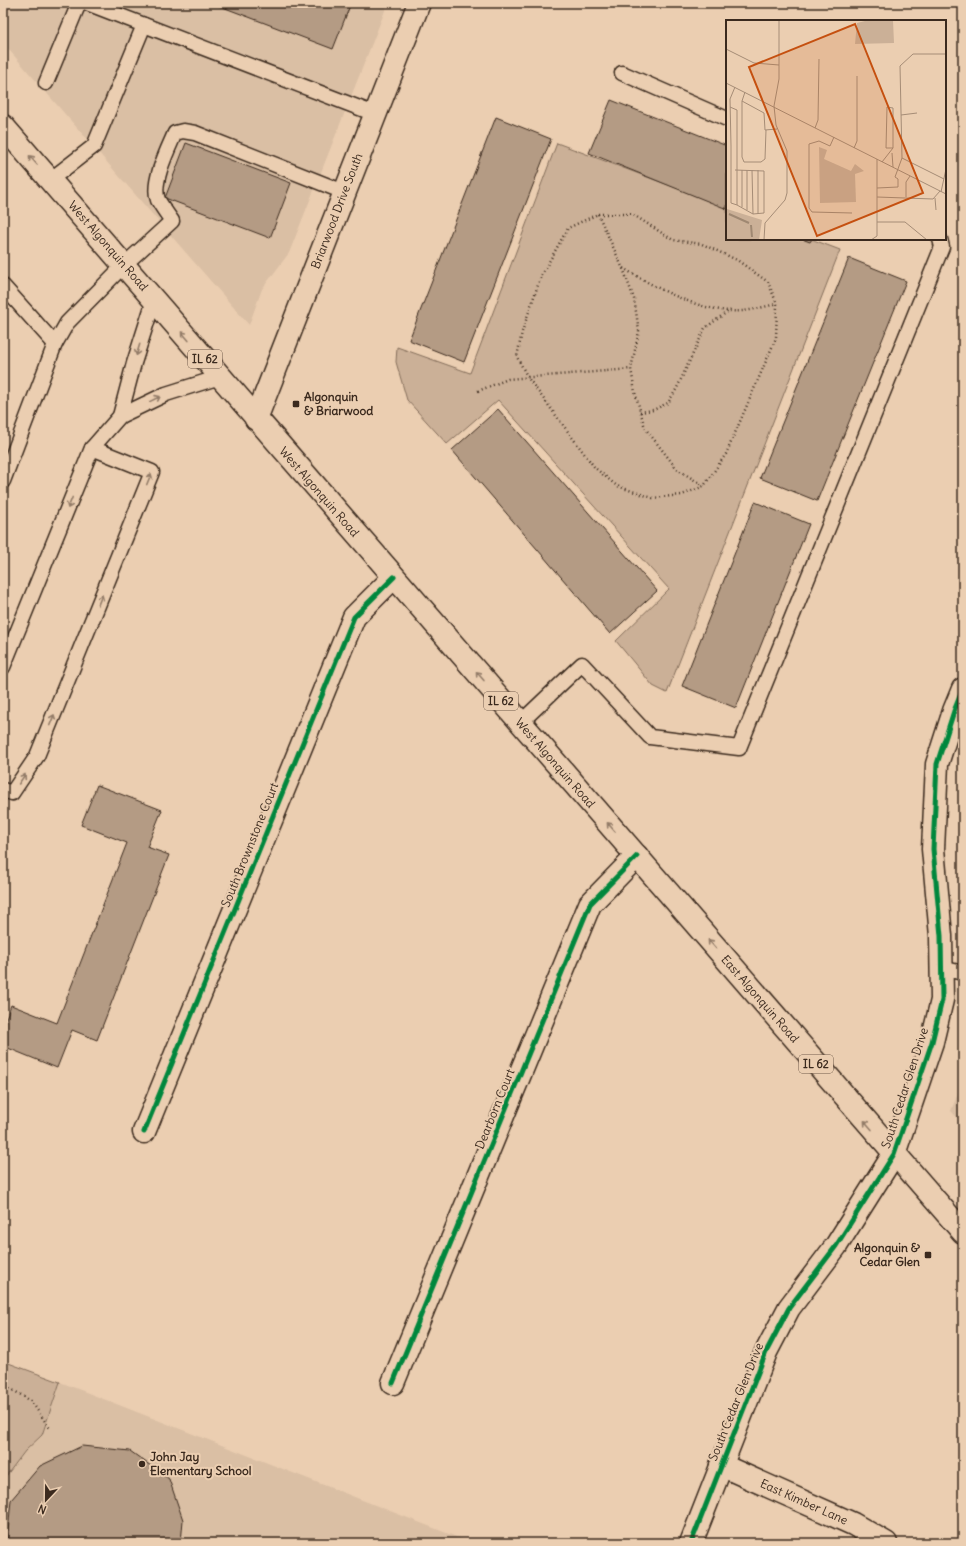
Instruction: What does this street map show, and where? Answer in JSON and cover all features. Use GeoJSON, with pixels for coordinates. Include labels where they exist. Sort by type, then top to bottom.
{"type":"FeatureCollection","features":[{"type":"Feature","properties":{"kind":"street","name":"Briarwood Drive South"},"geometry":{"type":"LineString","coordinates":[[256,418],[419,3]]}},
{"type":"Feature","properties":{"kind":"street","name":"West Algonquin Road"},"geometry":{"type":"LineString","coordinates":[[3,126],[637,856]]}},
{"type":"Feature","properties":{"kind":"street","name":"South Brownstone Court"},"geometry":{"type":"LineString","coordinates":[[144,1132],[354,617],[394,577]]}},
{"type":"Feature","properties":{"kind":"street","name":"South Cedar Glen Drive"},"geometry":{"type":"LineString","coordinates":[[691,1543],[766,1352],[789,1308],[836,1246],[894,1154],[932,1042],[942,1000],[941,936],[933,849],[937,764],[954,711],[963,689]]}},
{"type":"Feature","properties":{"kind":"street","name":"East Algonquin Road"},"geometry":{"type":"LineString","coordinates":[[637,856],[963,1232]]}},
{"type":"Feature","properties":{"kind":"street","name":"Dearborn Court"},"geometry":{"type":"LineString","coordinates":[[393,1383],[590,904],[637,856]]}},
{"type":"Feature","properties":{"kind":"street","name":"East Kimber Lane"},"geometry":{"type":"LineString","coordinates":[[721,1464],[853,1524],[886,1543]]}},
{"type":"Feature","properties":{"kind":"lane"},"geometry":{"type":"LineString","coordinates":[[46,83],[79,3]]}},
{"type":"Feature","properties":{"kind":"lane"},"geometry":{"type":"LineString","coordinates":[[87,3],[375,114]]}},
{"type":"Feature","properties":{"kind":"lane"},"geometry":{"type":"LineString","coordinates":[[50,180],[94,146],[144,25]]}},
{"type":"Feature","properties":{"kind":"lane"},"geometry":{"type":"LineString","coordinates":[[622,73],[726,119]]}},
{"type":"Feature","properties":{"kind":"lane"},"geometry":{"type":"LineString","coordinates":[[3,481],[55,344],[67,323],[124,264],[172,221],[158,200],[156,190],[158,178],[176,132],[183,131],[194,133],[344,192]]}},
{"type":"Feature","properties":{"kind":"lane"},"geometry":{"type":"LineString","coordinates":[[520,723],[582,664],[650,737],[739,748],[942,247],[940,240]]}},
{"type":"Feature","properties":{"kind":"lane"},"geometry":{"type":"LineString","coordinates":[[3,286],[55,344]]}},
{"type":"Feature","properties":{"kind":"lane"},"geometry":{"type":"LineString","coordinates":[[120,416],[134,363],[154,300]]}},
{"type":"Feature","properties":{"kind":"lane"},"geometry":{"type":"LineString","coordinates":[[3,667],[92,448],[120,416],[166,394],[220,377]]}},
{"type":"Feature","properties":{"kind":"lane"},"geometry":{"type":"LineString","coordinates":[[3,790],[12,793],[37,756],[152,472],[92,448]]}},
{"type":"Feature","properties":{"kind":"lane"},"geometry":{"type":"LineString","coordinates":[[942,968],[963,973]]}},
{"type":"Feature","properties":{"kind":"path"},"geometry":{"type":"LineString","coordinates":[[598,214],[623,268],[634,298],[639,331],[632,369],[640,412],[645,428],[677,469],[704,486]]}},
{"type":"Feature","properties":{"kind":"path"},"geometry":{"type":"LineString","coordinates":[[598,214],[632,214],[673,240],[702,244],[737,260],[768,282],[777,304],[776,338],[726,454],[704,486],[682,495],[653,498],[617,486],[595,468],[528,378],[517,356],[522,332],[541,276],[568,228],[598,214]]}},
{"type":"Feature","properties":{"kind":"path"},"geometry":{"type":"LineString","coordinates":[[623,268],[652,286],[680,298],[713,309],[743,311],[777,304]]}},
{"type":"Feature","properties":{"kind":"path"},"geometry":{"type":"LineString","coordinates":[[640,412],[653,410],[668,403],[677,388],[705,328],[730,310]]}},
{"type":"Feature","properties":{"kind":"path"},"geometry":{"type":"LineString","coordinates":[[478,391],[508,379],[632,369]]}},
{"type":"Feature","properties":{"kind":"path"},"geometry":{"type":"LineString","coordinates":[[3,1384],[30,1401],[50,1430]]}},
{"type":"Feature","properties":{"kind":"shaded area"},"geometry":{"type":"Polygon","coordinates":[[[3,3],[388,3],[289,253],[262,289],[249,325],[3,43],[3,3]]]}},
{"type":"Feature","properties":{"kind":"shaded area"},"geometry":{"type":"Polygon","coordinates":[[[557,143],[726,207],[726,240],[814,240],[840,250],[667,693],[653,686],[616,641],[669,589],[498,400],[447,444],[407,400],[396,362],[397,347],[470,373],[557,143]]]}},
{"type":"Feature","properties":{"kind":"shaded area"},"geometry":{"type":"Polygon","coordinates":[[[963,1081],[963,1124],[951,1111],[963,1081]]]}},
{"type":"Feature","properties":{"kind":"shaded area"},"geometry":{"type":"Polygon","coordinates":[[[3,1361],[60,1382],[42,1435],[25,1451],[3,1480],[3,1361]]]}},
{"type":"Feature","properties":{"kind":"shaded area","name":"John Jay Elementary School"},"geometry":{"type":"Polygon","coordinates":[[[60,1382],[472,1543],[3,1543],[3,1480],[25,1451],[42,1435],[60,1382]]]}},
{"type":"Feature","properties":{"kind":"building"},"geometry":{"type":"Polygon","coordinates":[[[212,3],[351,3],[333,49],[212,3]]]}},
{"type":"Feature","properties":{"kind":"building"},"geometry":{"type":"Polygon","coordinates":[[[611,100],[726,146],[726,209],[589,153],[611,100]]]}},
{"type":"Feature","properties":{"kind":"building"},"geometry":{"type":"Polygon","coordinates":[[[496,117],[551,139],[464,362],[409,340],[496,117]]]}},
{"type":"Feature","properties":{"kind":"building"},"geometry":{"type":"Polygon","coordinates":[[[186,143],[291,183],[270,238],[165,198],[186,143]]]}},
{"type":"Feature","properties":{"kind":"building"},"geometry":{"type":"Polygon","coordinates":[[[849,258],[906,281],[817,501],[760,478],[849,258]]]}},
{"type":"Feature","properties":{"kind":"building"},"geometry":{"type":"Polygon","coordinates":[[[498,409],[657,591],[610,634],[452,450],[498,409]]]}},
{"type":"Feature","properties":{"kind":"building"},"geometry":{"type":"Polygon","coordinates":[[[755,502],[809,524],[736,708],[682,686],[755,502]]]}},
{"type":"Feature","properties":{"kind":"building"},"geometry":{"type":"Polygon","coordinates":[[[97,785],[162,810],[147,847],[169,855],[97,1040],[72,1030],[57,1068],[3,1046],[3,1026],[11,1005],[57,1023],[127,843],[81,825],[97,785]]]}},
{"type":"Feature","properties":{"kind":"building"},"geometry":{"type":"Polygon","coordinates":[[[82,1446],[130,1451],[169,1479],[183,1520],[181,1543],[7,1543],[11,1500],[40,1466],[82,1446]]]}},
{"type":"Feature","properties":{"kind":"cycle path"},"geometry":{"type":"LineString","coordinates":[[144,1132],[354,617],[394,577]]}},
{"type":"Feature","properties":{"kind":"cycle path"},"geometry":{"type":"LineString","coordinates":[[691,1543],[766,1352],[789,1308],[836,1246],[894,1154],[932,1042],[942,1000],[941,936],[933,849],[937,764],[954,711],[963,689]]}},
{"type":"Feature","properties":{"kind":"cycle path"},"geometry":{"type":"LineString","coordinates":[[393,1383],[590,904],[637,856]]}},
{"type":"Feature","properties":{"kind":"place","name":"Algonquin & Briarwood"},"geometry":{"type":"Point","coordinates":[296,404]}},
{"type":"Feature","properties":{"kind":"place","name":"Algonquin & Cedar Glen"},"geometry":{"type":"Point","coordinates":[928,1255]}},
{"type":"Feature","properties":{"kind":"place","name":"John Jay Elementary School"},"geometry":{"type":"Point","coordinates":[142,1464]}}]}
